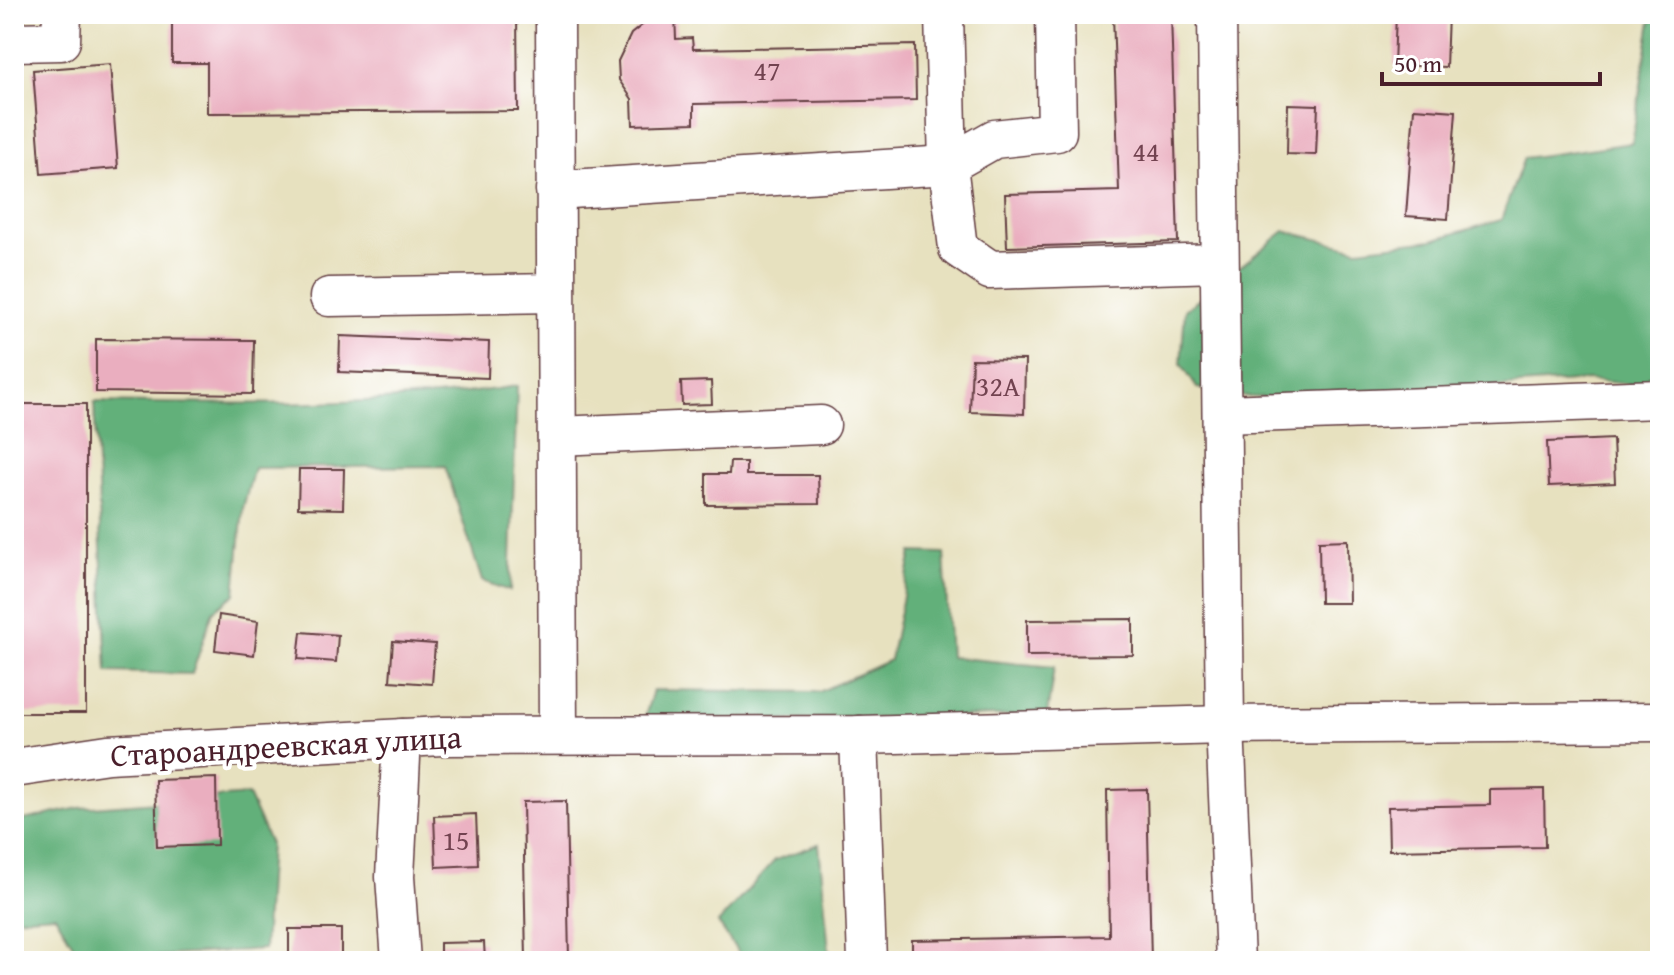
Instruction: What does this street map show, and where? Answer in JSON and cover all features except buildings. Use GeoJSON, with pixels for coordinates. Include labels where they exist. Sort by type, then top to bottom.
{"type":"FeatureCollection","features":[{"type":"Feature","properties":{"kind":"street"},"geometry":{"type":"LineString","coordinates":[[14,42],[61,41],[62,14]]}},
{"type":"Feature","properties":{"kind":"street"},"geometry":{"type":"LineString","coordinates":[[555,14],[558,735]]}},
{"type":"Feature","properties":{"kind":"street"},"geometry":{"type":"LineString","coordinates":[[944,14],[948,165],[958,248],[990,270],[1218,263]]}},
{"type":"Feature","properties":{"kind":"street"},"geometry":{"type":"LineString","coordinates":[[555,190],[948,165],[994,139],[1057,132],[1055,14]]}},
{"type":"Feature","properties":{"kind":"street"},"geometry":{"type":"LineString","coordinates":[[1217,14],[1225,725],[1235,961]]}},
{"type":"Feature","properties":{"kind":"street"},"geometry":{"type":"LineString","coordinates":[[329,297],[555,293]]}},
{"type":"Feature","properties":{"kind":"street"},"geometry":{"type":"LineString","coordinates":[[1223,414],[1660,399]]}},
{"type":"Feature","properties":{"kind":"street"},"geometry":{"type":"LineString","coordinates":[[557,436],[821,425]]}},
{"type":"Feature","properties":{"kind":"street","name":"Староандреевская улица"},"geometry":{"type":"LineString","coordinates":[[14,768],[108,754],[402,738],[859,735],[1225,725],[1660,722]]}},
{"type":"Feature","properties":{"kind":"street"},"geometry":{"type":"LineString","coordinates":[[859,735],[867,961]]}},
{"type":"Feature","properties":{"kind":"street"},"geometry":{"type":"LineString","coordinates":[[401,961],[395,877],[402,738]]}},
{"type":"Feature","properties":{"kind":"green space"},"geometry":{"type":"Polygon","coordinates":[[[1652,14],[1660,14],[1660,387],[1588,380],[1326,399],[1251,397],[1197,388],[1181,364],[1185,310],[1285,231],[1358,249],[1432,240],[1501,220],[1524,158],[1632,143],[1652,14]]]}},
{"type":"Feature","properties":{"kind":"green space"},"geometry":{"type":"Polygon","coordinates":[[[517,386],[510,591],[482,581],[445,466],[254,468],[243,508],[235,594],[213,611],[192,674],[107,672],[94,402],[253,404],[359,401],[517,386]]]}},
{"type":"Feature","properties":{"kind":"green space"},"geometry":{"type":"Polygon","coordinates":[[[912,552],[944,553],[950,657],[1054,667],[1047,715],[643,723],[653,690],[819,692],[890,660],[912,552]]]}},
{"type":"Feature","properties":{"kind":"green space"},"geometry":{"type":"Polygon","coordinates":[[[248,795],[270,844],[264,949],[83,961],[55,915],[14,918],[14,822],[79,808],[248,795]]]}},
{"type":"Feature","properties":{"kind":"green space"},"geometry":{"type":"Polygon","coordinates":[[[819,844],[830,961],[744,961],[718,923],[775,860],[819,844]]]}}]}
